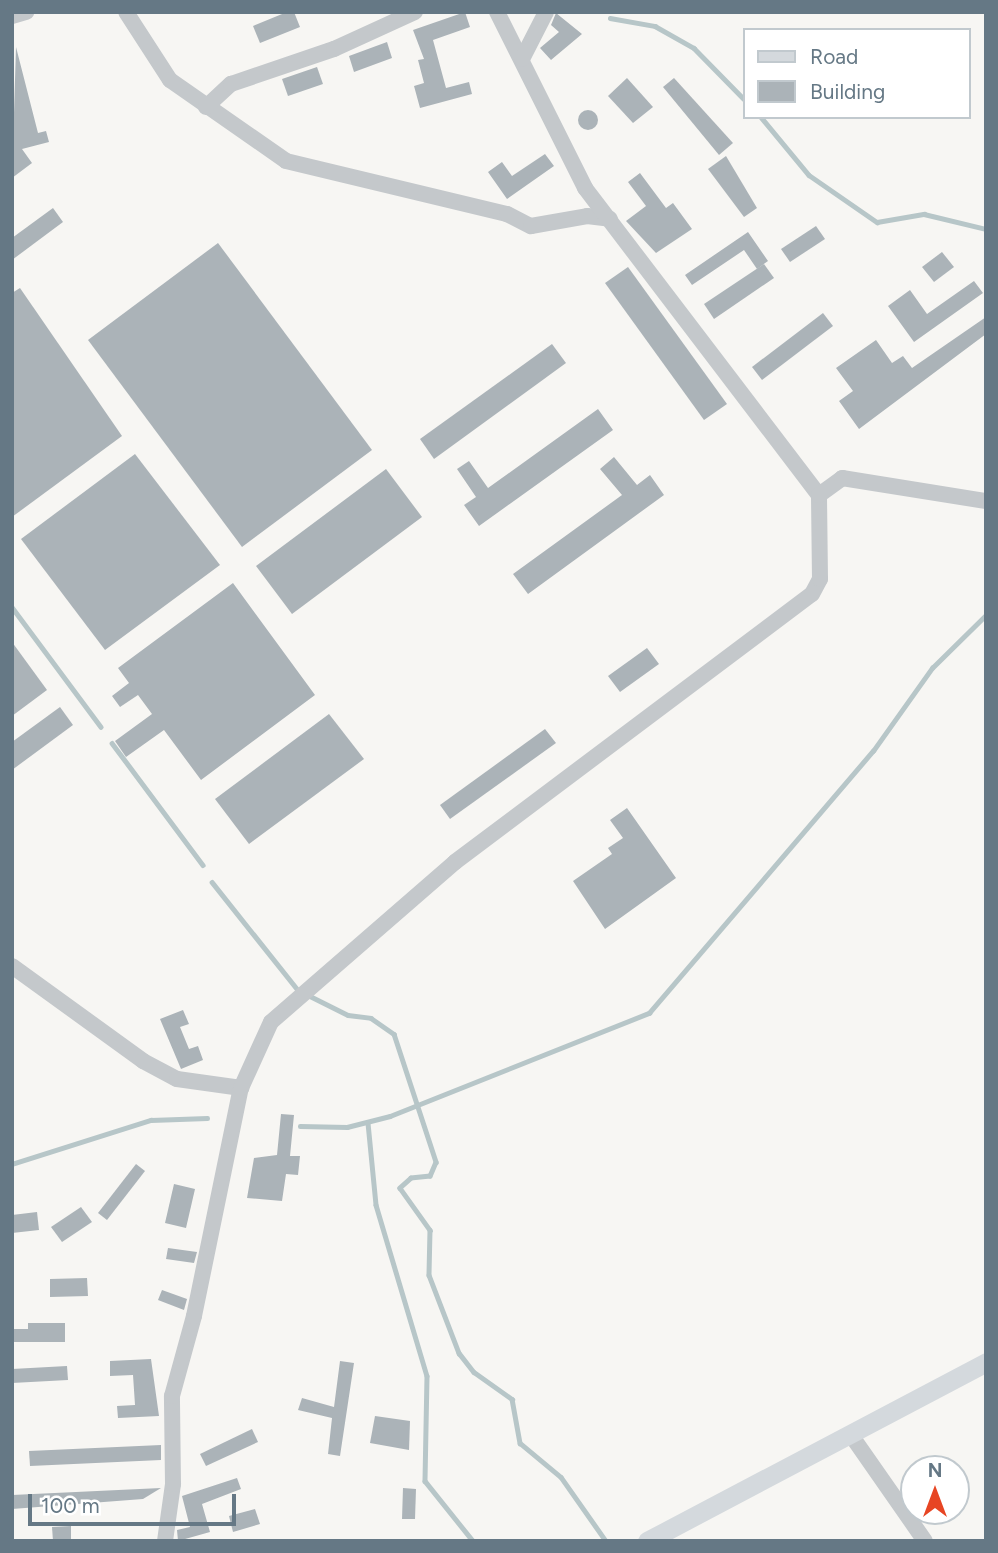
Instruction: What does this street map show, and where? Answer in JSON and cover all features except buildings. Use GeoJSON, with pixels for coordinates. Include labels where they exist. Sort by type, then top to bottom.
{"type":"FeatureCollection","features":[{"type":"Feature","properties":{"kind":"main road"},"geometry":{"type":"LineString","coordinates":[[648,1541],[986,1362]]}},
{"type":"Feature","properties":{"kind":"street"},"geometry":{"type":"LineString","coordinates":[[12,16],[26,12]]}},
{"type":"Feature","properties":{"kind":"street"},"geometry":{"type":"LineString","coordinates":[[126,12],[170,80],[286,161],[507,214],[531,226],[587,216],[610,219]]}},
{"type":"Feature","properties":{"kind":"street"},"geometry":{"type":"LineString","coordinates":[[206,107],[232,84],[334,49],[415,12]]}},
{"type":"Feature","properties":{"kind":"street"},"geometry":{"type":"LineString","coordinates":[[164,1541],[173,1484],[172,1396],[194,1316],[241,1088],[271,1022],[378,925],[812,593],[820,579],[819,495],[585,188],[497,12]]}},
{"type":"Feature","properties":{"kind":"street"},"geometry":{"type":"LineString","coordinates":[[522,59],[546,12]]}},
{"type":"Feature","properties":{"kind":"street"},"geometry":{"type":"LineString","coordinates":[[819,495],[842,478],[986,502]]}},
{"type":"Feature","properties":{"kind":"street"},"geometry":{"type":"LineString","coordinates":[[12,966],[143,1061],[177,1079],[241,1088]]}},
{"type":"Feature","properties":{"kind":"street"},"geometry":{"type":"LineString","coordinates":[[850,1435],[925,1541]]}},
{"type":"Feature","properties":{"kind":"waterway"},"geometry":{"type":"LineString","coordinates":[[610,18],[655,26],[694,48],[743,98]]}},
{"type":"Feature","properties":{"kind":"waterway"},"geometry":{"type":"LineString","coordinates":[[763,119],[809,175],[877,222],[924,214],[986,229]]}},
{"type":"Feature","properties":{"kind":"waterway"},"geometry":{"type":"LineString","coordinates":[[12,607],[101,727]]}},
{"type":"Feature","properties":{"kind":"waterway"},"geometry":{"type":"LineString","coordinates":[[300,1126],[347,1127],[390,1116],[649,1013],[873,751],[932,668],[986,615]]}},
{"type":"Feature","properties":{"kind":"waterway"},"geometry":{"type":"LineString","coordinates":[[112,743],[203,865]]}},
{"type":"Feature","properties":{"kind":"waterway"},"geometry":{"type":"LineString","coordinates":[[212,882],[298,990]]}},
{"type":"Feature","properties":{"kind":"waterway"},"geometry":{"type":"LineString","coordinates":[[310,996],[348,1015],[371,1018],[394,1034],[436,1162],[430,1176],[411,1178],[400,1188],[430,1230],[429,1275],[459,1353],[474,1372],[512,1399],[520,1443],[561,1477],[606,1541]]}},
{"type":"Feature","properties":{"kind":"waterway"},"geometry":{"type":"LineString","coordinates":[[12,1164],[151,1120],[207,1118]]}},
{"type":"Feature","properties":{"kind":"waterway"},"geometry":{"type":"LineString","coordinates":[[368,1123],[376,1205],[427,1376],[425,1481],[473,1541]]}}]}
